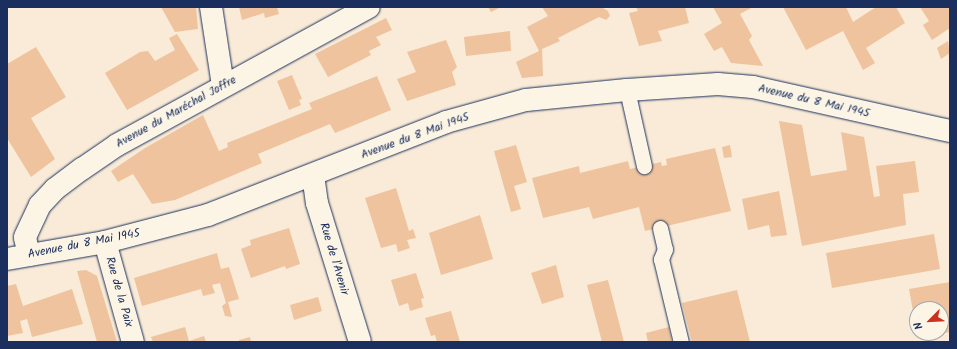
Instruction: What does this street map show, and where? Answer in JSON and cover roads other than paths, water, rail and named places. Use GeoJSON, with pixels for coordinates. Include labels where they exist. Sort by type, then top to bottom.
{"type":"FeatureCollection","features":[{"type":"Feature","properties":{"kind":"street"},"geometry":{"type":"LineString","coordinates":[[211,7],[223,85]]}},
{"type":"Feature","properties":{"kind":"street","name":"Avenue du Maréchal Joffre"},"geometry":{"type":"LineString","coordinates":[[29,255],[25,237],[40,205],[55,189],[117,145],[223,85],[369,7]]}},
{"type":"Feature","properties":{"kind":"street","name":"Avenue du 8 Mai 1945"},"geometry":{"type":"LineString","coordinates":[[7,259],[105,242],[208,215],[446,122],[526,100],[627,90],[718,84],[753,87],[950,131]]}},
{"type":"Feature","properties":{"kind":"street","name":"Rue de l'Avenir"},"geometry":{"type":"LineString","coordinates":[[313,175],[317,203],[360,342]]}},
{"type":"Feature","properties":{"kind":"street","name":"Rue de la Paix"},"geometry":{"type":"LineString","coordinates":[[105,242],[133,342]]}},
{"type":"Feature","properties":{"kind":"lane"},"geometry":{"type":"LineString","coordinates":[[627,90],[644,166]]}},
{"type":"Feature","properties":{"kind":"lane"},"geometry":{"type":"LineString","coordinates":[[660,228],[665,249],[661,259],[681,342]]}}]}
